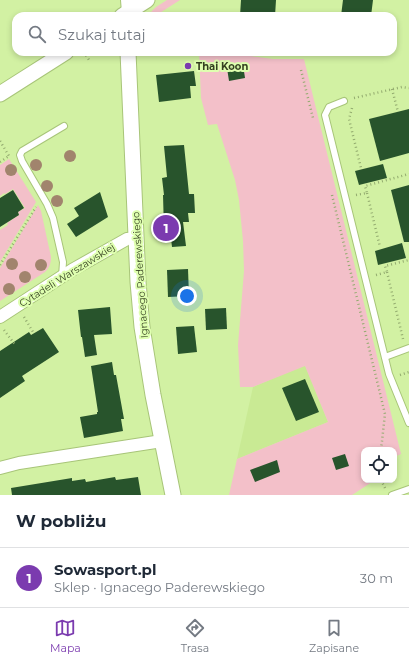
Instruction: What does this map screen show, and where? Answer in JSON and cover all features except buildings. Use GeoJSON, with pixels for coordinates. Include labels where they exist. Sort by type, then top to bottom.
{"type":"FeatureCollection","features":[{"type":"Feature","properties":{"kind":"street"},"geometry":{"type":"LineString","coordinates":[[127,9],[148,0]]}},
{"type":"Feature","properties":{"kind":"street"},"geometry":{"type":"LineString","coordinates":[[0,94],[60,56]]}},
{"type":"Feature","properties":{"kind":"street","name":"Ignacego Paderewskiego"},"geometry":{"type":"LineString","coordinates":[[128,56],[136,238],[144,340],[153,395],[173,495]]}},
{"type":"Feature","properties":{"kind":"street","name":"Cytadeli Warszawskiej"},"geometry":{"type":"LineString","coordinates":[[1,322],[62,277],[127,239],[136,238]]}},
{"type":"Feature","properties":{"kind":"street"},"geometry":{"type":"LineString","coordinates":[[0,468],[19,463],[162,441]]}},
{"type":"Feature","properties":{"kind":"lane"},"geometry":{"type":"LineString","coordinates":[[344,100],[329,107],[326,115],[389,374],[409,423]]}},
{"type":"Feature","properties":{"kind":"lane"},"geometry":{"type":"LineString","coordinates":[[62,277],[63,262],[53,218],[47,204],[22,162],[20,155],[22,151],[64,126]]}},
{"type":"Feature","properties":{"kind":"lane"},"geometry":{"type":"LineString","coordinates":[[385,357],[407,348]]}},
{"type":"Feature","properties":{"kind":"lane"},"geometry":{"type":"LineString","coordinates":[[392,495],[409,489]]}},
{"type":"Feature","properties":{"kind":"path"},"geometry":{"type":"LineString","coordinates":[[86,56],[89,60]]}},
{"type":"Feature","properties":{"kind":"path"},"geometry":{"type":"LineString","coordinates":[[301,70],[314,124]]}},
{"type":"Feature","properties":{"kind":"path"},"geometry":{"type":"LineString","coordinates":[[344,100],[402,87],[409,88]]}},
{"type":"Feature","properties":{"kind":"path"},"geometry":{"type":"LineString","coordinates":[[392,89],[398,112]]}},
{"type":"Feature","properties":{"kind":"path"},"geometry":{"type":"LineString","coordinates":[[355,98],[349,119],[361,168]]}},
{"type":"Feature","properties":{"kind":"path"},"geometry":{"type":"LineString","coordinates":[[0,141],[10,156]]}},
{"type":"Feature","properties":{"kind":"path"},"geometry":{"type":"LineString","coordinates":[[380,247],[365,186],[409,174]]}},
{"type":"Feature","properties":{"kind":"path"},"geometry":{"type":"LineString","coordinates":[[331,192],[385,414],[382,447]]}},
{"type":"Feature","properties":{"kind":"path"},"geometry":{"type":"LineString","coordinates":[[346,198],[367,193]]}},
{"type":"Feature","properties":{"kind":"path"},"geometry":{"type":"LineString","coordinates":[[0,265],[42,196]]}},
{"type":"Feature","properties":{"kind":"path"},"geometry":{"type":"LineString","coordinates":[[407,348],[385,266],[409,260]]}},
{"type":"Feature","properties":{"kind":"path"},"geometry":{"type":"LineString","coordinates":[[366,278],[387,272]]}},
{"type":"Feature","properties":{"kind":"path"},"geometry":{"type":"LineString","coordinates":[[21,313],[33,332]]}},
{"type":"Feature","properties":{"kind":"path"},"geometry":{"type":"LineString","coordinates":[[1,322],[16,346]]}},
{"type":"Feature","properties":{"kind":"path"},"geometry":{"type":"LineString","coordinates":[[402,381],[400,374],[409,372]]}},
{"type":"Feature","properties":{"kind":"shaded area"},"geometry":{"type":"Polygon","coordinates":[[[167,0],[180,0],[161,12],[151,12],[167,0]]]}},
{"type":"Feature","properties":{"kind":"shaded area"},"geometry":{"type":"Polygon","coordinates":[[[199,56],[251,56],[273,59],[304,59],[401,454],[397,456],[397,447],[361,447],[361,483],[370,483],[352,495],[229,495],[237,459],[328,422],[305,366],[253,387],[240,387],[238,345],[244,271],[239,200],[235,180],[217,124],[208,125],[201,98],[199,56]]]}},
{"type":"Feature","properties":{"kind":"shaded area"},"geometry":{"type":"Polygon","coordinates":[[[9,159],[36,202],[0,262],[0,230],[19,215],[18,212],[25,208],[13,189],[0,196],[0,165],[9,159]]]}},
{"type":"Feature","properties":{"kind":"shaded area"},"geometry":{"type":"Polygon","coordinates":[[[38,205],[41,211],[51,257],[50,266],[45,272],[0,301],[0,268],[38,205]]]}},
{"type":"Feature","properties":{"kind":"shaded area"},"geometry":{"type":"Polygon","coordinates":[[[305,365],[328,422],[237,459],[253,387],[305,365]]]}},
{"type":"Feature","properties":{"kind":"place","name":"Thai Koon"},"geometry":{"type":"Point","coordinates":[188,66]}},
{"type":"Feature","properties":{"kind":"place","name":"Sowasport.pl"},"geometry":{"type":"Point","coordinates":[166,228]}}]}
